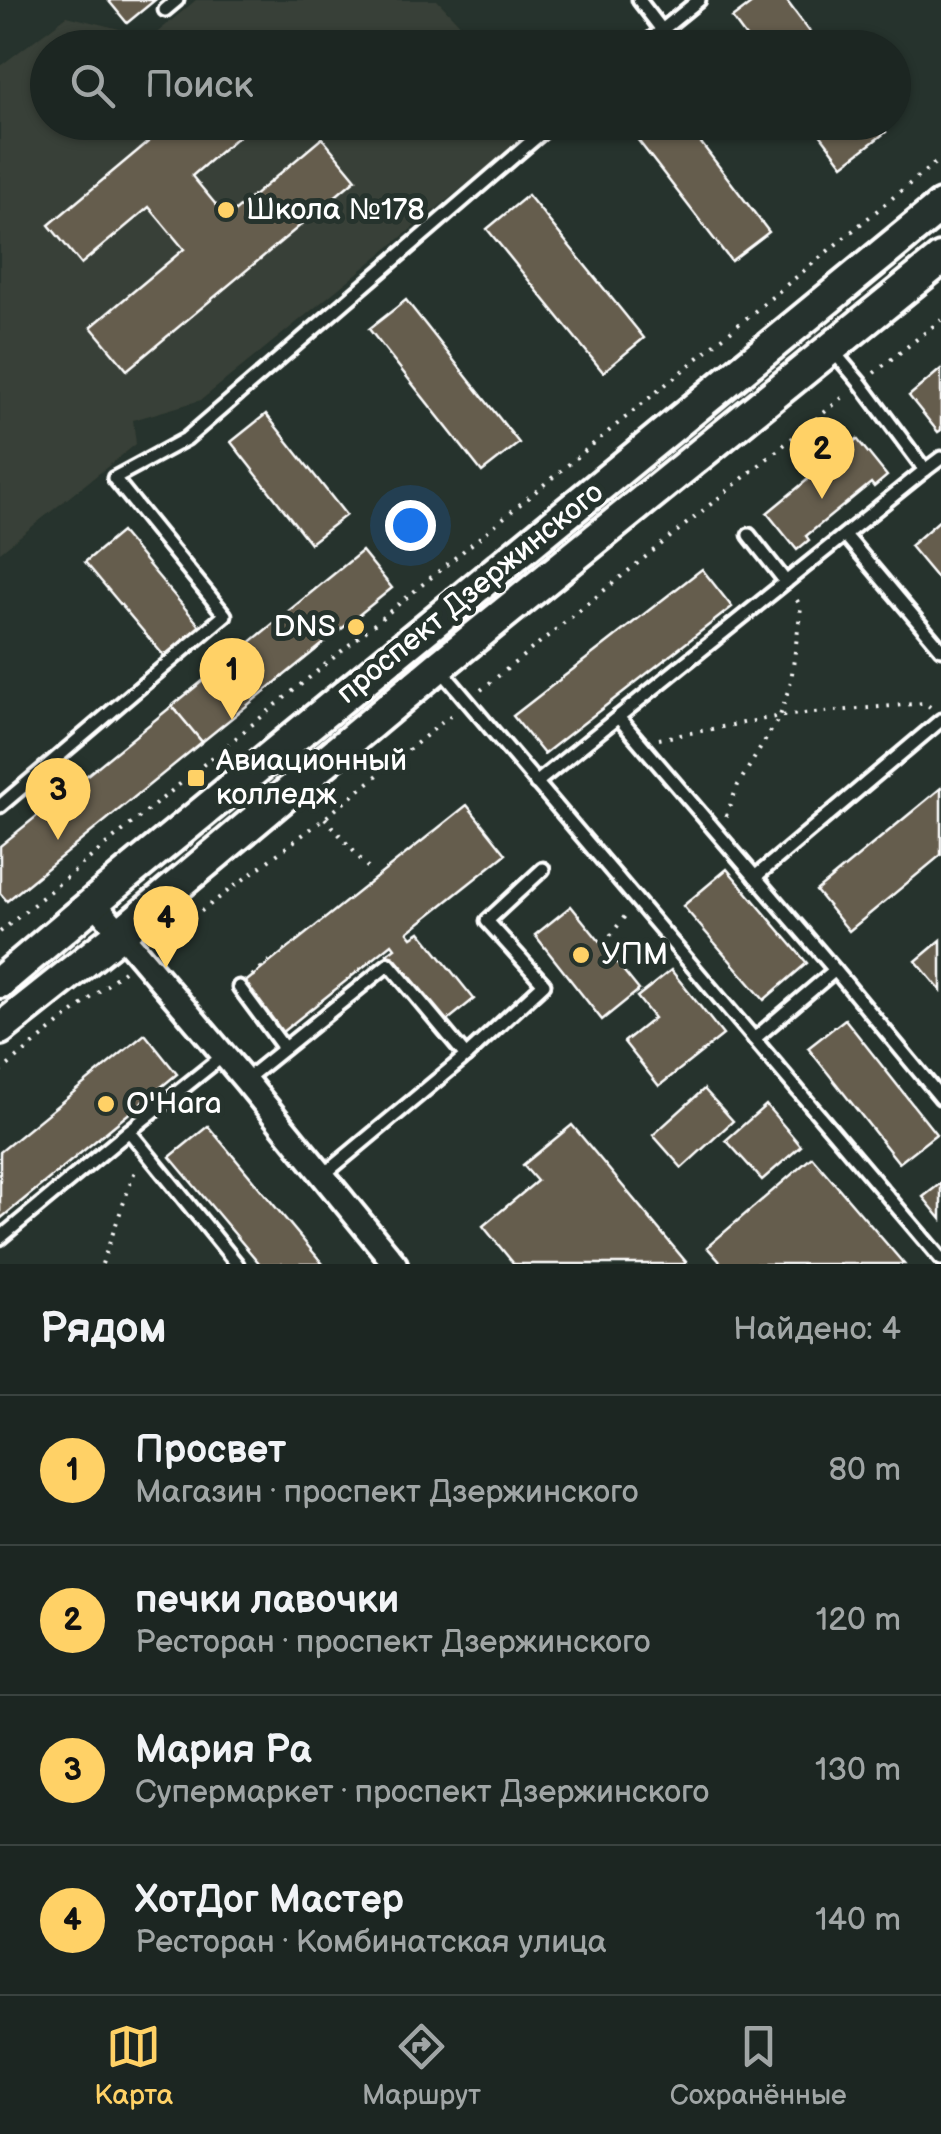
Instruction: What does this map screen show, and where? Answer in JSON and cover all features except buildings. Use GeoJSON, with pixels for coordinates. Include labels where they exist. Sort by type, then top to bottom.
{"type":"FeatureCollection","features":[{"type":"Feature","properties":{"kind":"main road","name":"проспект Дзержинского"},"geometry":{"type":"LineString","coordinates":[[0,985],[94,902],[941,206]]}},
{"type":"Feature","properties":{"kind":"main road","name":"проспект Дзержинского"},"geometry":{"type":"LineString","coordinates":[[11,1020],[941,259]]}},
{"type":"Feature","properties":{"kind":"street"},"geometry":{"type":"LineString","coordinates":[[94,902],[395,1264]]}},
{"type":"Feature","properties":{"kind":"street"},"geometry":{"type":"LineString","coordinates":[[0,985],[11,1020]]}},
{"type":"Feature","properties":{"kind":"lane"},"geometry":{"type":"LineString","coordinates":[[165,10],[177,0]]}},
{"type":"Feature","properties":{"kind":"lane"},"geometry":{"type":"LineString","coordinates":[[639,0],[662,30],[699,0]]}},
{"type":"Feature","properties":{"kind":"lane"},"geometry":{"type":"LineString","coordinates":[[0,806],[225,615],[114,478],[186,440],[533,140]]}},
{"type":"Feature","properties":{"kind":"lane"},"geometry":{"type":"LineString","coordinates":[[830,347],[925,470]]}},
{"type":"Feature","properties":{"kind":"lane"},"geometry":{"type":"LineString","coordinates":[[536,783],[941,458]]}},
{"type":"Feature","properties":{"kind":"lane"},"geometry":{"type":"LineString","coordinates":[[845,534],[941,649]]}},
{"type":"Feature","properties":{"kind":"lane"},"geometry":{"type":"LineString","coordinates":[[749,536],[786,582]]}},
{"type":"Feature","properties":{"kind":"lane"},"geometry":{"type":"LineString","coordinates":[[438,667],[941,1259]]}},
{"type":"Feature","properties":{"kind":"lane"},"geometry":{"type":"LineString","coordinates":[[755,878],[937,715]]}},
{"type":"Feature","properties":{"kind":"lane"},"geometry":{"type":"LineString","coordinates":[[618,717],[941,1098]]}},
{"type":"Feature","properties":{"kind":"lane"},"geometry":{"type":"LineString","coordinates":[[322,1176],[466,1056],[544,984],[487,920],[542,869]]}},
{"type":"Feature","properties":{"kind":"lane"},"geometry":{"type":"LineString","coordinates":[[245,1080],[389,964],[466,1056]]}},
{"type":"Feature","properties":{"kind":"lane"},"geometry":{"type":"LineString","coordinates":[[754,1039],[836,970]]}},
{"type":"Feature","properties":{"kind":"lane"},"geometry":{"type":"LineString","coordinates":[[239,987],[284,1048]]}},
{"type":"Feature","properties":{"kind":"lane"},"geometry":{"type":"LineString","coordinates":[[0,1238],[224,1055]]}},
{"type":"Feature","properties":{"kind":"lane"},"geometry":{"type":"LineString","coordinates":[[129,1132],[237,1264]]}},
{"type":"Feature","properties":{"kind":"path"},"geometry":{"type":"LineString","coordinates":[[0,932],[941,158]]}},
{"type":"Feature","properties":{"kind":"path"},"geometry":{"type":"LineString","coordinates":[[718,835],[738,784],[780,716],[791,681],[801,607],[786,582]]}},
{"type":"Feature","properties":{"kind":"path"},"geometry":{"type":"LineString","coordinates":[[640,743],[780,716],[925,703],[937,715]]}},
{"type":"Feature","properties":{"kind":"path"},"geometry":{"type":"LineString","coordinates":[[325,818],[370,870]]}},
{"type":"Feature","properties":{"kind":"path"},"geometry":{"type":"LineString","coordinates":[[604,944],[636,900]]}},
{"type":"Feature","properties":{"kind":"path"},"geometry":{"type":"LineString","coordinates":[[102,1264],[144,1149]]}},
{"type":"Feature","properties":{"kind":"shaded area","name":"Школа №178"},"geometry":{"type":"Polygon","coordinates":[[[196,0],[437,0],[465,30],[160,30],[196,0]]]}},
{"type":"Feature","properties":{"kind":"shaded area","name":"Школа №178"},"geometry":{"type":"Polygon","coordinates":[[[67,16],[124,30],[48,30],[67,16]]]}},
{"type":"Feature","properties":{"kind":"shaded area","name":"Школа №178"},"geometry":{"type":"Polygon","coordinates":[[[30,44],[30,140],[521,140],[201,400],[133,420],[136,444],[0,552],[0,66],[30,44]]]}},
{"type":"Feature","properties":{"kind":"place","name":"Школа №178"},"geometry":{"type":"Point","coordinates":[226,210]}},
{"type":"Feature","properties":{"kind":"place","name":"печки лавочки"},"geometry":{"type":"Point","coordinates":[822,499]}},
{"type":"Feature","properties":{"kind":"place","name":"DNS"},"geometry":{"type":"Point","coordinates":[356,627]}},
{"type":"Feature","properties":{"kind":"place","name":"Просвет"},"geometry":{"type":"Point","coordinates":[232,720]}},
{"type":"Feature","properties":{"kind":"place","name":"Авиационный колледж"},"geometry":{"type":"Point","coordinates":[196,778]}},
{"type":"Feature","properties":{"kind":"place","name":"Мария Ра"},"geometry":{"type":"Point","coordinates":[58,840]}},
{"type":"Feature","properties":{"kind":"place","name":"УПМ"},"geometry":{"type":"Point","coordinates":[581,955]}},
{"type":"Feature","properties":{"kind":"place","name":"ХотДог Мастер"},"geometry":{"type":"Point","coordinates":[166,968]}},
{"type":"Feature","properties":{"kind":"place","name":"O'Hara"},"geometry":{"type":"Point","coordinates":[106,1104]}}]}
